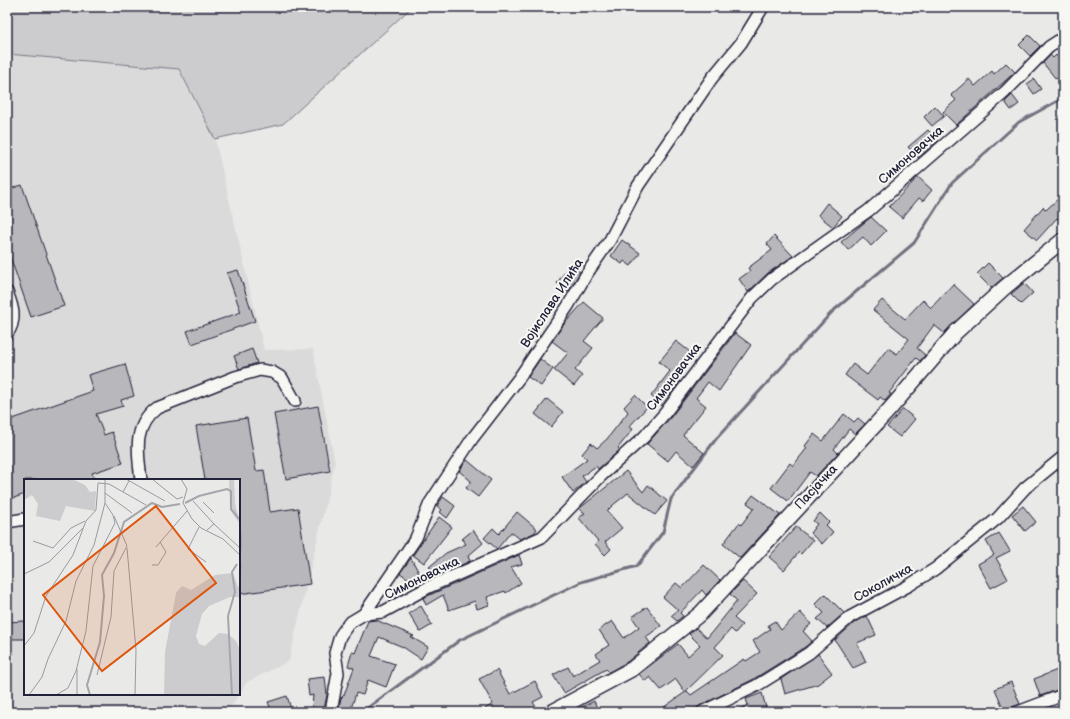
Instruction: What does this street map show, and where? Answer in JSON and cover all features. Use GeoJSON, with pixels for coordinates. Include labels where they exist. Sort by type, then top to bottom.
{"type":"FeatureCollection","features":[{"type":"Feature","properties":{"kind":"main road","name":"Пасјачка"},"geometry":{"type":"LineString","coordinates":[[552,712],[632,669],[701,613],[889,410],[956,332],[1004,288],[1063,240]]}},
{"type":"Feature","properties":{"kind":"street","name":"Војислава Илића"},"geometry":{"type":"LineString","coordinates":[[364,614],[416,538],[430,503],[472,439],[519,378],[568,306],[586,275],[610,240],[638,186],[712,78],[741,43],[763,7]]}},
{"type":"Feature","properties":{"kind":"street","name":"Симоновачка"},"geometry":{"type":"LineString","coordinates":[[331,712],[338,673],[335,653],[340,636],[349,623],[364,614],[383,612],[429,587],[542,537],[602,475],[644,437],[665,414],[752,298],[772,279],[868,211],[1005,92],[1049,47],[1063,38]]}},
{"type":"Feature","properties":{"kind":"street"},"geometry":{"type":"LineString","coordinates":[[7,292],[12,308],[13,318],[7,334]]}},
{"type":"Feature","properties":{"kind":"street"},"geometry":{"type":"LineString","coordinates":[[141,479],[139,437],[141,425],[157,408],[260,370],[272,372],[282,378],[295,401]]}},
{"type":"Feature","properties":{"kind":"street","name":"Соколичка"},"geometry":{"type":"LineString","coordinates":[[702,712],[756,686],[774,675],[809,653],[850,617],[908,586],[935,569],[998,518],[1025,488],[1063,458]]}},
{"type":"Feature","properties":{"kind":"street"},"geometry":{"type":"LineString","coordinates":[[7,522],[24,519]]}},
{"type":"Feature","properties":{"kind":"street"},"geometry":{"type":"LineString","coordinates":[[1018,712],[1063,696]]}},
{"type":"Feature","properties":{"kind":"shaded area"},"geometry":{"type":"Polygon","coordinates":[[[7,7],[412,7],[283,124],[215,139],[179,69],[7,54],[7,7]]]}},
{"type":"Feature","properties":{"kind":"shaded area"},"geometry":{"type":"Polygon","coordinates":[[[7,54],[179,69],[215,139],[264,350],[313,349],[335,463],[289,661],[247,682],[240,693],[240,479],[24,479],[24,695],[239,695],[228,712],[8,712],[7,54]]]}},
{"type":"Feature","properties":{"kind":"building"},"geometry":{"type":"Polygon","coordinates":[[[1029,35],[1040,46],[1030,56],[1019,45],[1029,35]]]}},
{"type":"Feature","properties":{"kind":"building"},"geometry":{"type":"Polygon","coordinates":[[[1050,55],[1053,58],[1056,55],[1063,63],[1063,73],[1056,79],[1043,63],[1050,55]]]}},
{"type":"Feature","properties":{"kind":"building"},"geometry":{"type":"Polygon","coordinates":[[[1006,63],[1015,72],[956,125],[943,112],[956,100],[951,95],[969,79],[975,86],[992,71],[994,74],[1006,63]]]}},
{"type":"Feature","properties":{"kind":"building"},"geometry":{"type":"Polygon","coordinates":[[[1034,79],[1041,89],[1034,94],[1027,84],[1034,79]]]}},
{"type":"Feature","properties":{"kind":"building"},"geometry":{"type":"Polygon","coordinates":[[[1012,95],[1019,104],[1011,110],[1005,102],[1012,95]]]}},
{"type":"Feature","properties":{"kind":"building"},"geometry":{"type":"Polygon","coordinates":[[[935,106],[944,116],[932,126],[924,117],[935,106]]]}},
{"type":"Feature","properties":{"kind":"building"},"geometry":{"type":"Polygon","coordinates":[[[928,130],[938,141],[918,158],[908,147],[928,130]]]}},
{"type":"Feature","properties":{"kind":"building"},"geometry":{"type":"Polygon","coordinates":[[[918,177],[932,190],[923,201],[919,198],[902,218],[889,207],[918,177]]]}},
{"type":"Feature","properties":{"kind":"building"},"geometry":{"type":"Polygon","coordinates":[[[22,185],[64,306],[31,317],[7,248],[7,190],[22,185]]]}},
{"type":"Feature","properties":{"kind":"building"},"geometry":{"type":"Polygon","coordinates":[[[1059,198],[1063,203],[1063,225],[1057,218],[1037,240],[1024,229],[1043,207],[1046,210],[1059,198]]]}},
{"type":"Feature","properties":{"kind":"building"},"geometry":{"type":"Polygon","coordinates":[[[827,203],[842,216],[833,227],[818,215],[827,203]]]}},
{"type":"Feature","properties":{"kind":"building"},"geometry":{"type":"Polygon","coordinates":[[[871,217],[886,231],[871,246],[863,237],[848,250],[841,242],[871,217]]]}},
{"type":"Feature","properties":{"kind":"building"},"geometry":{"type":"Polygon","coordinates":[[[774,236],[793,256],[768,273],[748,292],[739,279],[750,271],[748,268],[772,250],[767,244],[774,236]]]}},
{"type":"Feature","properties":{"kind":"building"},"geometry":{"type":"Polygon","coordinates":[[[622,240],[640,253],[631,266],[624,261],[622,264],[611,256],[622,240]]]}},
{"type":"Feature","properties":{"kind":"building"},"geometry":{"type":"Polygon","coordinates":[[[988,263],[1003,278],[991,288],[977,274],[988,263]]]}},
{"type":"Feature","properties":{"kind":"building"},"geometry":{"type":"Polygon","coordinates":[[[570,265],[580,272],[568,292],[557,283],[570,265]]]}},
{"type":"Feature","properties":{"kind":"building"},"geometry":{"type":"Polygon","coordinates":[[[238,270],[255,321],[192,344],[187,331],[241,312],[227,273],[238,270]]]}},
{"type":"Feature","properties":{"kind":"building"},"geometry":{"type":"Polygon","coordinates":[[[1024,283],[1033,293],[1021,304],[1011,294],[1024,283]]]}},
{"type":"Feature","properties":{"kind":"building"},"geometry":{"type":"Polygon","coordinates":[[[953,284],[974,304],[944,333],[934,325],[917,348],[925,355],[920,361],[916,358],[889,393],[891,394],[885,401],[880,397],[878,400],[845,375],[853,364],[867,375],[888,348],[897,354],[909,339],[873,310],[882,300],[905,319],[923,300],[931,308],[953,284]]]}},
{"type":"Feature","properties":{"kind":"building"},"geometry":{"type":"Polygon","coordinates":[[[584,302],[603,318],[584,341],[593,348],[575,370],[582,376],[574,386],[554,370],[568,353],[552,341],[565,323],[584,302]]]}},
{"type":"Feature","properties":{"kind":"building"},"geometry":{"type":"Polygon","coordinates":[[[735,333],[751,345],[719,391],[708,382],[696,398],[706,406],[683,435],[704,453],[693,466],[676,451],[668,461],[647,444],[671,417],[735,333]]]}},
{"type":"Feature","properties":{"kind":"building"},"geometry":{"type":"Polygon","coordinates":[[[676,341],[694,355],[675,377],[680,381],[662,406],[651,396],[670,371],[659,362],[676,341]]]}},
{"type":"Feature","properties":{"kind":"building"},"geometry":{"type":"Polygon","coordinates":[[[252,349],[257,363],[239,369],[234,356],[252,349]]]}},
{"type":"Feature","properties":{"kind":"building"},"geometry":{"type":"Polygon","coordinates":[[[540,359],[553,369],[541,386],[528,377],[540,359]]]}},
{"type":"Feature","properties":{"kind":"building"},"geometry":{"type":"Polygon","coordinates":[[[125,364],[134,396],[121,400],[123,406],[96,414],[104,435],[112,432],[123,463],[92,473],[94,479],[24,479],[24,494],[11,499],[7,486],[7,421],[93,391],[88,375],[125,364]]]}},
{"type":"Feature","properties":{"kind":"building"},"geometry":{"type":"Polygon","coordinates":[[[635,395],[647,407],[629,427],[633,429],[618,448],[620,450],[598,469],[596,466],[582,476],[586,482],[573,493],[562,477],[587,459],[582,454],[591,443],[597,448],[607,439],[628,412],[624,407],[635,395]]]}},
{"type":"Feature","properties":{"kind":"building"},"geometry":{"type":"Polygon","coordinates":[[[547,399],[563,412],[551,427],[535,414],[547,399]]]}},
{"type":"Feature","properties":{"kind":"building"},"geometry":{"type":"Polygon","coordinates":[[[318,406],[330,471],[286,479],[274,414],[318,406]]]}},
{"type":"Feature","properties":{"kind":"building"},"geometry":{"type":"Polygon","coordinates":[[[903,409],[915,419],[900,437],[887,427],[903,409]]]}},
{"type":"Feature","properties":{"kind":"building"},"geometry":{"type":"Polygon","coordinates":[[[844,414],[854,422],[858,418],[865,424],[855,434],[849,429],[834,449],[838,453],[816,476],[810,472],[788,501],[771,488],[790,463],[793,466],[807,448],[805,446],[814,434],[823,441],[844,414]]]}},
{"type":"Feature","properties":{"kind":"building"},"geometry":{"type":"Polygon","coordinates":[[[247,418],[256,471],[264,470],[270,512],[298,508],[310,584],[240,594],[240,479],[205,479],[196,426],[247,418]]]}},
{"type":"Feature","properties":{"kind":"building"},"geometry":{"type":"Polygon","coordinates":[[[467,460],[491,480],[478,497],[466,488],[471,481],[459,471],[467,460]]]}},
{"type":"Feature","properties":{"kind":"building"},"geometry":{"type":"Polygon","coordinates":[[[626,471],[643,492],[648,485],[667,501],[655,515],[628,493],[613,505],[607,511],[622,528],[605,542],[611,549],[605,555],[595,544],[598,541],[579,518],[585,513],[579,509],[626,471]]]}},
{"type":"Feature","properties":{"kind":"building"},"geometry":{"type":"Polygon","coordinates":[[[753,495],[780,515],[740,558],[723,544],[739,523],[741,525],[754,508],[747,503],[753,495]]]}},
{"type":"Feature","properties":{"kind":"building"},"geometry":{"type":"Polygon","coordinates":[[[443,497],[455,506],[447,518],[440,512],[442,510],[437,506],[443,497]]]}},
{"type":"Feature","properties":{"kind":"building"},"geometry":{"type":"Polygon","coordinates":[[[1023,506],[1036,522],[1025,531],[1012,515],[1023,506]]]}},
{"type":"Feature","properties":{"kind":"building"},"geometry":{"type":"Polygon","coordinates":[[[517,512],[537,529],[534,533],[520,539],[511,532],[497,549],[484,538],[493,528],[499,534],[517,512]]]}},
{"type":"Feature","properties":{"kind":"building"},"geometry":{"type":"Polygon","coordinates":[[[820,513],[829,522],[826,525],[833,532],[822,544],[810,533],[817,524],[813,521],[820,513]]]}},
{"type":"Feature","properties":{"kind":"building"},"geometry":{"type":"Polygon","coordinates":[[[439,517],[452,527],[424,563],[413,555],[439,517]]]}},
{"type":"Feature","properties":{"kind":"building"},"geometry":{"type":"Polygon","coordinates":[[[796,527],[813,540],[801,554],[799,552],[784,570],[769,557],[796,527]]]}},
{"type":"Feature","properties":{"kind":"building"},"geometry":{"type":"Polygon","coordinates":[[[473,530],[483,543],[468,556],[470,561],[439,575],[429,567],[446,553],[466,544],[462,539],[473,530]]]}},
{"type":"Feature","properties":{"kind":"building"},"geometry":{"type":"Polygon","coordinates":[[[999,533],[1010,551],[996,558],[1008,579],[991,588],[978,564],[994,555],[986,541],[999,533]]]}},
{"type":"Feature","properties":{"kind":"building"},"geometry":{"type":"Polygon","coordinates":[[[519,555],[522,564],[511,567],[521,583],[506,593],[505,591],[487,597],[489,605],[477,609],[475,601],[449,610],[443,595],[426,605],[423,598],[519,555]]]}},
{"type":"Feature","properties":{"kind":"building"},"geometry":{"type":"Polygon","coordinates":[[[411,558],[418,572],[425,581],[415,586],[413,582],[400,573],[411,558]]]}},
{"type":"Feature","properties":{"kind":"building"},"geometry":{"type":"Polygon","coordinates":[[[704,565],[720,580],[706,595],[702,590],[680,613],[683,616],[677,621],[671,616],[678,610],[663,597],[676,583],[682,588],[704,565]]]}},
{"type":"Feature","properties":{"kind":"building"},"geometry":{"type":"Polygon","coordinates":[[[743,581],[757,594],[734,618],[742,625],[735,633],[731,629],[715,647],[723,655],[685,692],[676,679],[661,690],[650,677],[645,681],[639,674],[678,644],[688,656],[700,645],[689,634],[696,628],[707,638],[737,601],[730,594],[743,581]]]}},
{"type":"Feature","properties":{"kind":"building"},"geometry":{"type":"Polygon","coordinates":[[[825,594],[844,613],[827,628],[817,619],[824,613],[815,604],[825,594]]]}},
{"type":"Feature","properties":{"kind":"building"},"geometry":{"type":"Polygon","coordinates":[[[421,606],[432,625],[420,632],[409,613],[421,606]]]}},
{"type":"Feature","properties":{"kind":"building"},"geometry":{"type":"Polygon","coordinates":[[[647,607],[661,626],[646,637],[650,643],[627,662],[609,672],[606,669],[564,693],[553,675],[568,667],[573,676],[600,660],[596,654],[609,645],[599,630],[612,621],[624,638],[639,627],[632,617],[647,607]]]}},
{"type":"Feature","properties":{"kind":"building"},"geometry":{"type":"Polygon","coordinates":[[[800,612],[811,624],[803,631],[812,641],[805,647],[752,680],[699,706],[695,712],[657,712],[687,691],[691,695],[744,659],[746,661],[760,652],[753,641],[770,629],[768,625],[775,621],[781,630],[800,612]]]}},
{"type":"Feature","properties":{"kind":"building"},"geometry":{"type":"Polygon","coordinates":[[[867,616],[876,635],[857,643],[866,662],[853,668],[835,640],[854,623],[867,616]]]}},
{"type":"Feature","properties":{"kind":"building"},"geometry":{"type":"Polygon","coordinates":[[[376,620],[414,636],[411,637],[428,647],[421,659],[403,647],[379,637],[371,656],[395,664],[386,687],[368,680],[363,695],[356,693],[350,712],[338,712],[341,698],[344,695],[354,668],[348,666],[352,652],[355,653],[368,621],[376,620]]]}},
{"type":"Feature","properties":{"kind":"building"},"geometry":{"type":"Polygon","coordinates":[[[24,621],[24,639],[7,639],[7,622],[24,621]]]}},
{"type":"Feature","properties":{"kind":"building"},"geometry":{"type":"Polygon","coordinates":[[[818,654],[832,673],[818,684],[785,694],[781,679],[818,654]]]}},
{"type":"Feature","properties":{"kind":"building"},"geometry":{"type":"Polygon","coordinates":[[[1060,669],[1063,676],[1063,688],[1040,696],[1034,679],[1060,669]]]}},
{"type":"Feature","properties":{"kind":"building"},"geometry":{"type":"Polygon","coordinates":[[[497,670],[510,694],[535,681],[543,697],[533,702],[539,712],[480,712],[493,704],[479,679],[497,670]]]}},
{"type":"Feature","properties":{"kind":"building"},"geometry":{"type":"Polygon","coordinates":[[[325,677],[327,695],[324,709],[312,708],[313,695],[309,696],[307,679],[325,677]]]}},
{"type":"Feature","properties":{"kind":"building"},"geometry":{"type":"Polygon","coordinates":[[[1011,682],[1020,704],[1004,710],[995,689],[1011,682]]]}},
{"type":"Feature","properties":{"kind":"building"},"geometry":{"type":"Polygon","coordinates":[[[762,693],[767,712],[732,712],[748,705],[746,699],[762,693]]]}},
{"type":"Feature","properties":{"kind":"building"},"geometry":{"type":"Polygon","coordinates":[[[287,696],[292,712],[272,712],[268,702],[287,696]]]}},
{"type":"Feature","properties":{"kind":"building"},"geometry":{"type":"Polygon","coordinates":[[[594,701],[599,712],[572,712],[594,701]]]}},
{"type":"Feature","properties":{"kind":"waterway"},"geometry":{"type":"LineString","coordinates":[[362,712],[460,640],[581,582],[637,566],[663,532],[671,499],[716,439],[832,312],[914,243],[952,183],[1019,122],[1063,98]]}}]}
